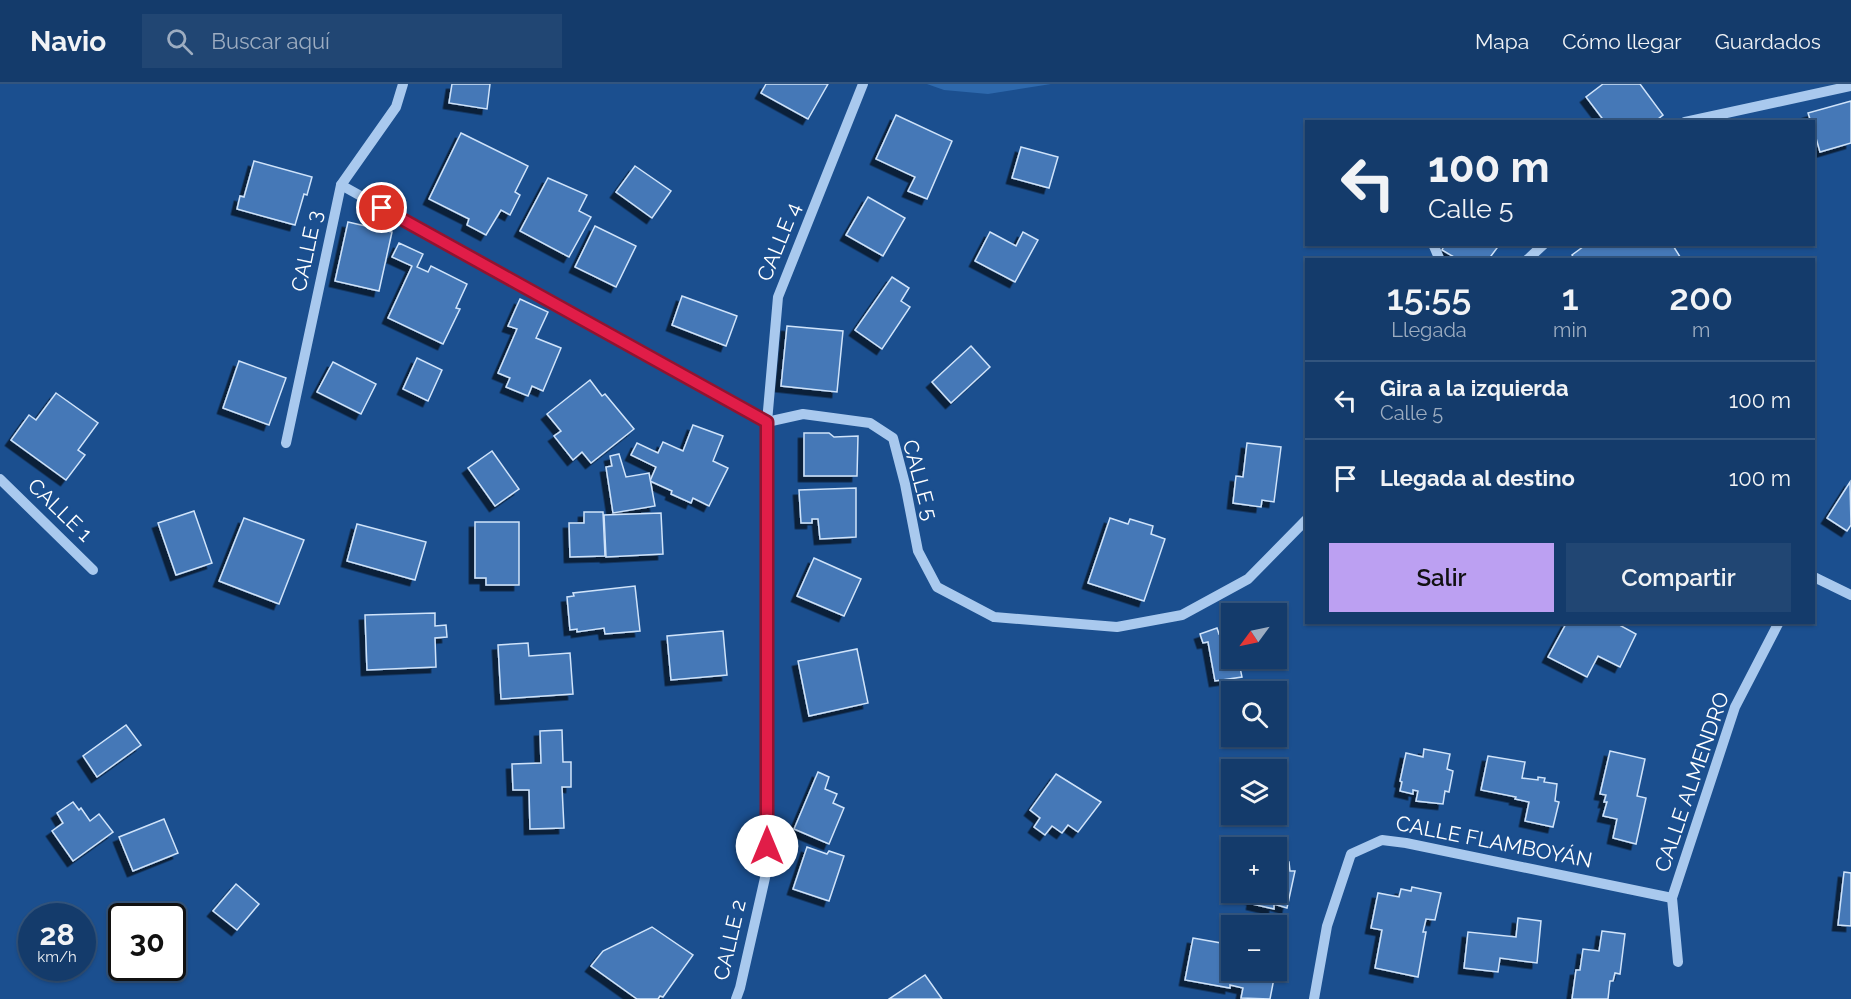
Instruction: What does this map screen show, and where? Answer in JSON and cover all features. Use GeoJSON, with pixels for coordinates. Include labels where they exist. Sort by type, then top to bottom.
{"type":"FeatureCollection","features":[{"type":"Feature","properties":{"kind":"street","name":"CALLE 3"},"geometry":{"type":"LineString","coordinates":[[286,442],[341,185],[396,107],[403,84]]}},
{"type":"Feature","properties":{"kind":"street","name":"CALLE 4"},"geometry":{"type":"LineString","coordinates":[[767,422],[778,297],[863,84]]}},
{"type":"Feature","properties":{"kind":"street"},"geometry":{"type":"LineString","coordinates":[[1694,120],[1851,86]]}},
{"type":"Feature","properties":{"kind":"street"},"geometry":{"type":"LineString","coordinates":[[341,185],[767,422]]}},
{"type":"Feature","properties":{"kind":"street"},"geometry":{"type":"LineString","coordinates":[[1529,258],[1542,246]]}},
{"type":"Feature","properties":{"kind":"street","name":"CALLE 5"},"geometry":{"type":"LineString","coordinates":[[767,422],[803,414],[870,423],[892,438],[905,484],[918,551],[937,587],[994,617],[1117,627],[1182,615],[1248,579],[1305,521]]}},
{"type":"Feature","properties":{"kind":"street","name":"CALLE 2"},"geometry":{"type":"LineString","coordinates":[[736,999],[767,869],[767,422]]}},
{"type":"Feature","properties":{"kind":"street","name":"CALLE 1"},"geometry":{"type":"LineString","coordinates":[[0,479],[93,570]]}},
{"type":"Feature","properties":{"kind":"street"},"geometry":{"type":"LineString","coordinates":[[1815,577],[1851,595]]}},
{"type":"Feature","properties":{"kind":"street","name":"CALLE ALMENDRO"},"geometry":{"type":"LineString","coordinates":[[1678,962],[1672,898],[1735,707],[1778,624]]}},
{"type":"Feature","properties":{"kind":"street","name":"CALLE FLAMBOYÁN"},"geometry":{"type":"LineString","coordinates":[[1314,999],[1327,926],[1351,854],[1382,840],[1672,898]]}},
{"type":"Feature","properties":{"kind":"shaded area"},"geometry":{"type":"Polygon","coordinates":[[[927,84],[1051,84],[988,94],[944,90],[927,84]]]}},
{"type":"Feature","properties":{"kind":"building"},"geometry":{"type":"Polygon","coordinates":[[[452,84],[490,84],[487,109],[449,103],[452,84]]]}},
{"type":"Feature","properties":{"kind":"building"},"geometry":{"type":"Polygon","coordinates":[[[766,84],[828,84],[808,119],[761,93],[766,84]]]}},
{"type":"Feature","properties":{"kind":"building"},"geometry":{"type":"Polygon","coordinates":[[[1603,84],[1640,84],[1663,115],[1657,120],[1603,120],[1586,97],[1603,84]]]}},
{"type":"Feature","properties":{"kind":"building"},"geometry":{"type":"Polygon","coordinates":[[[1851,101],[1851,143],[1820,152],[1815,134],[1815,120],[1810,120],[1808,113],[1851,101]]]}},
{"type":"Feature","properties":{"kind":"building"},"geometry":{"type":"Polygon","coordinates":[[[896,115],[952,141],[927,199],[908,191],[915,177],[876,159],[896,115]]]}},
{"type":"Feature","properties":{"kind":"building"},"geometry":{"type":"Polygon","coordinates":[[[461,133],[528,166],[515,192],[520,195],[510,215],[501,210],[486,235],[467,225],[469,219],[429,199],[461,133]]]}},
{"type":"Feature","properties":{"kind":"building"},"geometry":{"type":"Polygon","coordinates":[[[1021,147],[1058,157],[1049,188],[1012,178],[1021,147]]]}},
{"type":"Feature","properties":{"kind":"building"},"geometry":{"type":"Polygon","coordinates":[[[254,161],[312,177],[307,195],[304,194],[295,225],[237,209],[240,196],[244,197],[254,161]]]}},
{"type":"Feature","properties":{"kind":"building"},"geometry":{"type":"Polygon","coordinates":[[[635,166],[671,191],[652,218],[616,192],[635,166]]]}},
{"type":"Feature","properties":{"kind":"building"},"geometry":{"type":"Polygon","coordinates":[[[548,178],[587,195],[579,211],[591,217],[569,257],[520,231],[548,178]]]}},
{"type":"Feature","properties":{"kind":"building"},"geometry":{"type":"Polygon","coordinates":[[[868,197],[905,218],[883,256],[846,235],[868,197]]]}},
{"type":"Feature","properties":{"kind":"building"},"geometry":{"type":"Polygon","coordinates":[[[348,222],[392,232],[379,291],[335,281],[348,222]]]}},
{"type":"Feature","properties":{"kind":"building"},"geometry":{"type":"Polygon","coordinates":[[[595,226],[636,246],[616,287],[575,267],[595,226]]]}},
{"type":"Feature","properties":{"kind":"building"},"geometry":{"type":"Polygon","coordinates":[[[990,232],[1016,246],[1023,232],[1038,240],[1015,282],[975,261],[990,232]]]}},
{"type":"Feature","properties":{"kind":"building"},"geometry":{"type":"Polygon","coordinates":[[[399,243],[423,254],[417,267],[428,272],[431,266],[467,284],[456,308],[460,309],[443,344],[388,318],[412,266],[392,257],[399,243]]]}},
{"type":"Feature","properties":{"kind":"building"},"geometry":{"type":"Polygon","coordinates":[[[1444,246],[1498,246],[1490,258],[1456,258],[1442,250],[1444,246]]]}},
{"type":"Feature","properties":{"kind":"building"},"geometry":{"type":"Polygon","coordinates":[[[1584,246],[1673,246],[1681,258],[1574,258],[1572,255],[1584,246]]]}},
{"type":"Feature","properties":{"kind":"building"},"geometry":{"type":"Polygon","coordinates":[[[892,277],[909,288],[901,301],[910,307],[882,349],[855,330],[892,277]]]}},
{"type":"Feature","properties":{"kind":"building"},"geometry":{"type":"Polygon","coordinates":[[[682,296],[737,316],[726,346],[672,325],[682,296]]]}},
{"type":"Feature","properties":{"kind":"building"},"geometry":{"type":"Polygon","coordinates":[[[520,299],[548,312],[536,338],[561,348],[543,391],[532,386],[528,396],[506,387],[510,378],[498,373],[517,329],[508,326],[520,299]]]}},
{"type":"Feature","properties":{"kind":"building"},"geometry":{"type":"Polygon","coordinates":[[[787,326],[843,331],[837,392],[781,386],[787,326]]]}},
{"type":"Feature","properties":{"kind":"building"},"geometry":{"type":"Polygon","coordinates":[[[971,346],[990,367],[951,403],[932,382],[971,346]]]}},
{"type":"Feature","properties":{"kind":"building"},"geometry":{"type":"Polygon","coordinates":[[[417,358],[442,370],[428,401],[403,389],[417,358]]]}},
{"type":"Feature","properties":{"kind":"building"},"geometry":{"type":"Polygon","coordinates":[[[239,361],[286,378],[269,425],[223,408],[239,361]]]}},
{"type":"Feature","properties":{"kind":"building"},"geometry":{"type":"Polygon","coordinates":[[[333,362],[376,384],[361,414],[317,392],[333,362]]]}},
{"type":"Feature","properties":{"kind":"building"},"geometry":{"type":"Polygon","coordinates":[[[590,380],[602,396],[605,394],[634,429],[591,463],[582,452],[573,460],[554,436],[561,431],[547,414],[590,380]]]}},
{"type":"Feature","properties":{"kind":"building"},"geometry":{"type":"Polygon","coordinates":[[[56,393],[98,423],[78,450],[85,455],[66,480],[11,440],[29,415],[36,420],[56,393]]]}},
{"type":"Feature","properties":{"kind":"building"},"geometry":{"type":"Polygon","coordinates":[[[693,425],[723,436],[713,461],[728,468],[709,506],[693,498],[691,503],[650,481],[656,467],[631,455],[637,443],[658,453],[663,442],[683,451],[693,425]]]}},
{"type":"Feature","properties":{"kind":"building"},"geometry":{"type":"Polygon","coordinates":[[[804,433],[829,433],[834,437],[858,436],[857,476],[804,476],[804,433]]]}},
{"type":"Feature","properties":{"kind":"building"},"geometry":{"type":"Polygon","coordinates":[[[1247,443],[1281,447],[1274,502],[1262,500],[1261,507],[1233,503],[1236,476],[1243,477],[1247,443]]]}},
{"type":"Feature","properties":{"kind":"building"},"geometry":{"type":"Polygon","coordinates":[[[492,451],[519,489],[495,506],[468,468],[492,451]]]}},
{"type":"Feature","properties":{"kind":"building"},"geometry":{"type":"Polygon","coordinates":[[[619,454],[626,477],[649,473],[655,506],[613,513],[606,467],[612,466],[610,456],[619,454]]]}},
{"type":"Feature","properties":{"kind":"building"},"geometry":{"type":"Polygon","coordinates":[[[1850,482],[1851,525],[1847,531],[1827,518],[1850,482]]]}},
{"type":"Feature","properties":{"kind":"building"},"geometry":{"type":"Polygon","coordinates":[[[856,488],[856,537],[820,539],[818,519],[812,519],[812,523],[801,523],[799,490],[856,488]]]}},
{"type":"Feature","properties":{"kind":"building"},"geometry":{"type":"Polygon","coordinates":[[[194,511],[212,563],[176,575],[158,523],[194,511]]]}},
{"type":"Feature","properties":{"kind":"building"},"geometry":{"type":"Polygon","coordinates":[[[584,512],[603,512],[605,556],[570,557],[569,523],[584,523],[584,512]]]}},
{"type":"Feature","properties":{"kind":"building"},"geometry":{"type":"Polygon","coordinates":[[[661,513],[663,554],[606,557],[604,515],[661,513]]]}},
{"type":"Feature","properties":{"kind":"building"},"geometry":{"type":"Polygon","coordinates":[[[244,518],[304,540],[279,604],[219,581],[244,518]]]}},
{"type":"Feature","properties":{"kind":"building"},"geometry":{"type":"Polygon","coordinates":[[[1110,518],[1128,524],[1130,519],[1153,526],[1151,534],[1165,539],[1144,601],[1088,583],[1110,518]]]}},
{"type":"Feature","properties":{"kind":"building"},"geometry":{"type":"Polygon","coordinates":[[[475,522],[519,522],[519,585],[486,585],[486,578],[475,578],[475,522]]]}},
{"type":"Feature","properties":{"kind":"building"},"geometry":{"type":"Polygon","coordinates":[[[357,524],[426,542],[415,580],[347,561],[357,524]]]}},
{"type":"Feature","properties":{"kind":"building"},"geometry":{"type":"Polygon","coordinates":[[[814,558],[861,579],[844,616],[797,596],[814,558]]]}},
{"type":"Feature","properties":{"kind":"building"},"geometry":{"type":"Polygon","coordinates":[[[635,586],[640,631],[605,634],[604,628],[577,632],[577,629],[570,630],[567,597],[574,596],[573,593],[635,586]]]}},
{"type":"Feature","properties":{"kind":"building"},"geometry":{"type":"Polygon","coordinates":[[[435,613],[435,626],[446,625],[447,637],[435,638],[436,667],[367,670],[365,615],[435,613]]]}},
{"type":"Feature","properties":{"kind":"building"},"geometry":{"type":"Polygon","coordinates":[[[1566,624],[1618,624],[1636,634],[1620,667],[1598,656],[1587,677],[1548,657],[1566,624]]]}},
{"type":"Feature","properties":{"kind":"building"},"geometry":{"type":"Polygon","coordinates":[[[1217,628],[1219,634],[1221,634],[1221,669],[1240,669],[1242,677],[1215,681],[1208,642],[1203,643],[1200,634],[1217,628]]]}},
{"type":"Feature","properties":{"kind":"building"},"geometry":{"type":"Polygon","coordinates":[[[723,631],[727,675],[671,680],[667,636],[723,631]]]}},
{"type":"Feature","properties":{"kind":"building"},"geometry":{"type":"Polygon","coordinates":[[[528,643],[529,656],[570,653],[573,694],[501,699],[498,645],[528,643]]]}},
{"type":"Feature","properties":{"kind":"building"},"geometry":{"type":"Polygon","coordinates":[[[857,649],[868,703],[809,716],[798,661],[857,649]]]}},
{"type":"Feature","properties":{"kind":"building"},"geometry":{"type":"Polygon","coordinates":[[[126,725],[141,745],[97,777],[83,756],[126,725]]]}},
{"type":"Feature","properties":{"kind":"building"},"geometry":{"type":"Polygon","coordinates":[[[562,730],[563,762],[571,762],[571,787],[562,787],[564,828],[530,829],[529,790],[513,790],[512,764],[541,763],[540,731],[562,730]]]}},
{"type":"Feature","properties":{"kind":"building"},"geometry":{"type":"Polygon","coordinates":[[[1424,749],[1450,754],[1447,769],[1453,771],[1449,792],[1445,791],[1443,804],[1416,801],[1418,791],[1413,790],[1413,794],[1400,791],[1406,753],[1423,757],[1424,749]]]}},
{"type":"Feature","properties":{"kind":"building"},"geometry":{"type":"Polygon","coordinates":[[[1610,751],[1645,759],[1637,796],[1646,798],[1636,844],[1613,838],[1617,819],[1603,816],[1607,802],[1604,802],[1606,795],[1600,794],[1610,751]]]}},
{"type":"Feature","properties":{"kind":"building"},"geometry":{"type":"Polygon","coordinates":[[[1488,756],[1525,762],[1522,778],[1538,780],[1538,777],[1545,778],[1544,782],[1557,784],[1555,801],[1559,802],[1553,827],[1525,821],[1529,802],[1481,790],[1488,756]]]}},
{"type":"Feature","properties":{"kind":"building"},"geometry":{"type":"Polygon","coordinates":[[[818,772],[829,777],[825,789],[837,794],[833,803],[844,808],[829,844],[794,829],[818,772]]]}},
{"type":"Feature","properties":{"kind":"building"},"geometry":{"type":"Polygon","coordinates":[[[1056,774],[1101,802],[1078,832],[1068,825],[1062,833],[1052,826],[1045,835],[1034,827],[1040,818],[1030,810],[1056,774]]]}},
{"type":"Feature","properties":{"kind":"building"},"geometry":{"type":"Polygon","coordinates":[[[73,802],[79,810],[81,808],[90,821],[99,814],[113,832],[73,861],[52,831],[63,823],[57,813],[73,802]]]}},
{"type":"Feature","properties":{"kind":"building"},"geometry":{"type":"Polygon","coordinates":[[[164,819],[178,853],[133,871],[119,837],[164,819]]]}},
{"type":"Feature","properties":{"kind":"building"},"geometry":{"type":"Polygon","coordinates":[[[807,847],[827,854],[829,851],[844,856],[829,901],[793,889],[807,847]]]}},
{"type":"Feature","properties":{"kind":"building"},"geometry":{"type":"Polygon","coordinates":[[[1287,862],[1289,862],[1290,871],[1295,871],[1287,908],[1274,904],[1274,909],[1252,904],[1287,903],[1287,862]]]}},
{"type":"Feature","properties":{"kind":"building"},"geometry":{"type":"Polygon","coordinates":[[[1844,872],[1851,873],[1851,926],[1838,925],[1844,872]]]}},
{"type":"Feature","properties":{"kind":"building"},"geometry":{"type":"Polygon","coordinates":[[[236,884],[259,904],[237,930],[213,911],[236,884]]]}},
{"type":"Feature","properties":{"kind":"building"},"geometry":{"type":"Polygon","coordinates":[[[1412,887],[1441,893],[1435,920],[1426,919],[1418,977],[1375,968],[1382,930],[1371,928],[1378,893],[1399,897],[1401,889],[1411,891],[1412,887]]]}},
{"type":"Feature","properties":{"kind":"building"},"geometry":{"type":"Polygon","coordinates":[[[1518,918],[1541,921],[1537,963],[1500,958],[1498,972],[1464,968],[1468,932],[1516,937],[1518,918]]]}},
{"type":"Feature","properties":{"kind":"building"},"geometry":{"type":"Polygon","coordinates":[[[652,927],[693,955],[663,997],[637,999],[591,966],[603,951],[652,927]]]}},
{"type":"Feature","properties":{"kind":"building"},"geometry":{"type":"Polygon","coordinates":[[[1602,931],[1625,934],[1620,974],[1615,973],[1613,981],[1610,981],[1608,999],[1572,999],[1576,970],[1580,970],[1583,949],[1599,951],[1602,931]]]}},
{"type":"Feature","properties":{"kind":"building"},"geometry":{"type":"Polygon","coordinates":[[[1193,938],[1221,943],[1221,981],[1273,981],[1270,999],[1241,998],[1243,988],[1185,980],[1193,938]]]}},
{"type":"Feature","properties":{"kind":"building"},"geometry":{"type":"Polygon","coordinates":[[[925,975],[942,999],[889,999],[925,975]]]}},
{"type":"Feature","properties":{"kind":"route"},"geometry":{"type":"LineString","coordinates":[[382,208],[767,422],[767,846]]}}]}
